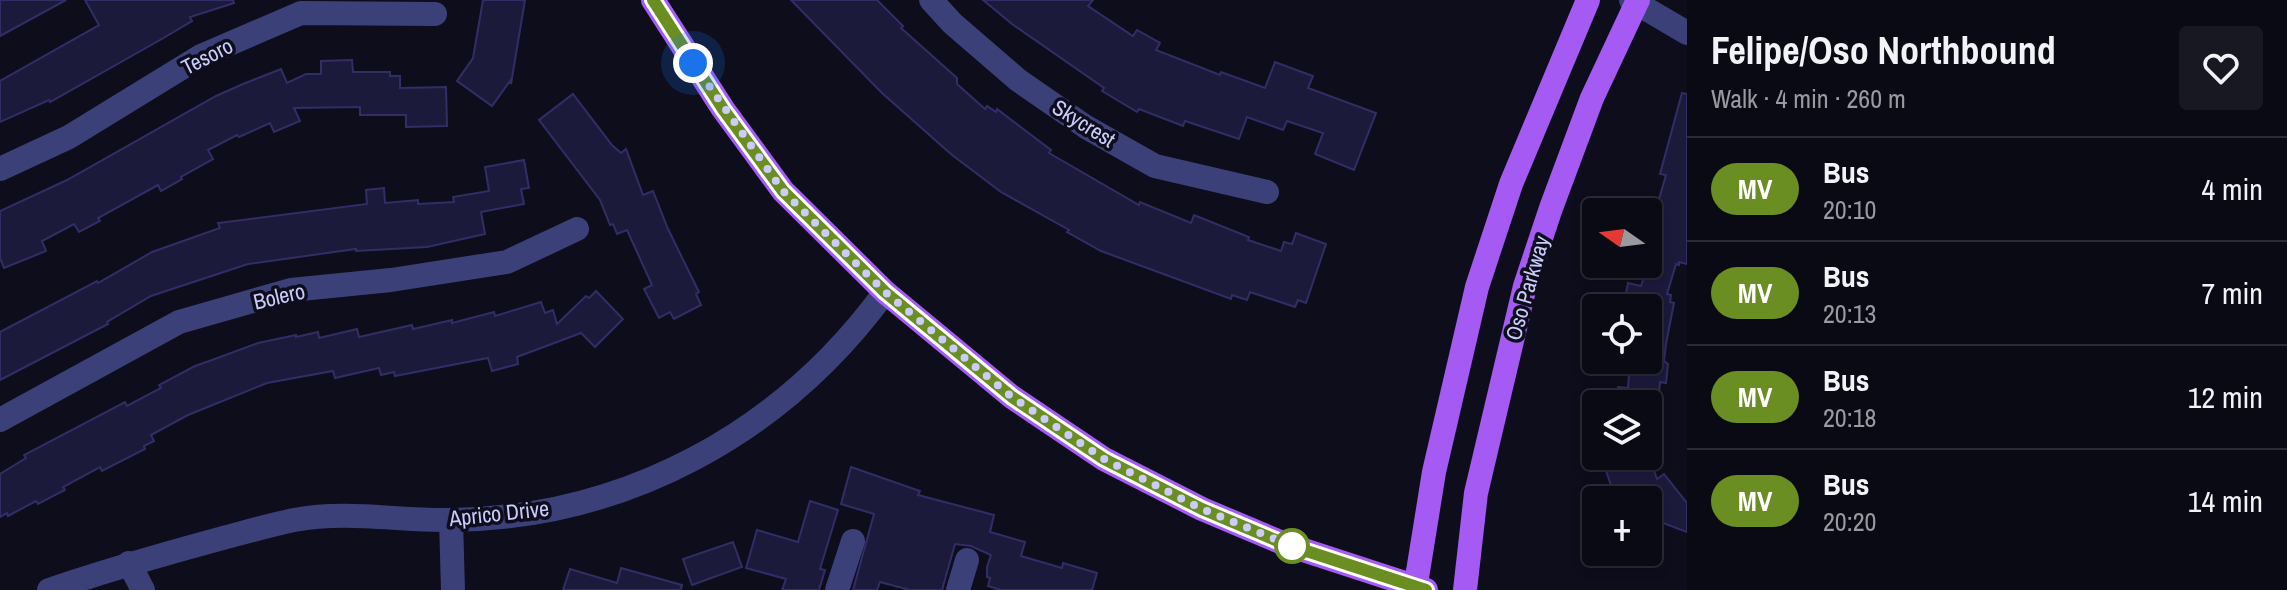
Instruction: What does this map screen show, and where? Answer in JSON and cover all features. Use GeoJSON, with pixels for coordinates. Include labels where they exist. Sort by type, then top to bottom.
{"type":"FeatureCollection","features":[{"type":"Feature","properties":{"kind":"main road"},"geometry":{"type":"LineString","coordinates":[[653,0],[723,109],[783,191],[885,292],[1012,397],[1104,459],[1202,509],[1271,538],[1419,589]]}},
{"type":"Feature","properties":{"kind":"main road","name":"Oso Parkway"},"geometry":{"type":"LineString","coordinates":[[1419,589],[1434,472],[1477,287],[1511,184],[1588,0]]}},
{"type":"Feature","properties":{"kind":"main road","name":"Oso Parkway"},"geometry":{"type":"LineString","coordinates":[[1465,590],[1476,493],[1525,286],[1592,98],[1635,1]]}},
{"type":"Feature","properties":{"kind":"street","name":"Skycrest"},"geometry":{"type":"LineString","coordinates":[[931,0],[952,23],[1018,80],[1086,127],[1155,166],[1267,192]]}},
{"type":"Feature","properties":{"kind":"street"},"geometry":{"type":"LineString","coordinates":[[1635,1],[1687,33]]}},
{"type":"Feature","properties":{"kind":"street","name":"Tesoro"},"geometry":{"type":"LineString","coordinates":[[0,169],[69,137],[201,56],[301,13],[435,14]]}},
{"type":"Feature","properties":{"kind":"street","name":"Bolero"},"geometry":{"type":"LineString","coordinates":[[0,420],[179,322],[291,290],[391,280],[507,262],[577,229]]}},
{"type":"Feature","properties":{"kind":"street","name":"Aprico Drive"},"geometry":{"type":"LineString","coordinates":[[49,590],[129,563],[294,520],[357,514],[451,520],[548,510],[594,500],[665,474],[744,431],[818,370],[860,326],[885,292]]}},
{"type":"Feature","properties":{"kind":"street"},"geometry":{"type":"LineString","coordinates":[[451,520],[453,590]]}},
{"type":"Feature","properties":{"kind":"street"},"geometry":{"type":"LineString","coordinates":[[837,590],[853,541]]}},
{"type":"Feature","properties":{"kind":"street"},"geometry":{"type":"LineString","coordinates":[[958,590],[967,560]]}},
{"type":"Feature","properties":{"kind":"street"},"geometry":{"type":"LineString","coordinates":[[129,563],[143,590]]}},
{"type":"Feature","properties":{"kind":"building"},"geometry":{"type":"Polygon","coordinates":[[[0,0],[66,0],[0,36],[0,0]]]}},
{"type":"Feature","properties":{"kind":"building"},"geometry":{"type":"Polygon","coordinates":[[[85,0],[233,0],[234,3],[190,17],[192,21],[50,102],[0,122],[0,81],[99,25],[85,0]]]}},
{"type":"Feature","properties":{"kind":"building"},"geometry":{"type":"Polygon","coordinates":[[[483,0],[525,0],[511,84],[510,81],[492,106],[457,81],[473,58],[483,0]]]}},
{"type":"Feature","properties":{"kind":"building"},"geometry":{"type":"Polygon","coordinates":[[[791,0],[877,0],[903,26],[901,28],[957,78],[957,84],[985,109],[987,106],[996,112],[997,109],[1051,150],[1049,153],[1139,205],[1140,202],[1191,223],[1194,215],[1249,237],[1248,240],[1281,251],[1284,242],[1292,244],[1296,233],[1326,244],[1306,303],[1298,300],[1295,307],[1250,292],[1247,300],[1232,295],[1231,299],[1101,251],[1067,232],[1069,230],[1001,192],[952,155],[882,93],[791,0]]]}},
{"type":"Feature","properties":{"kind":"building"},"geometry":{"type":"Polygon","coordinates":[[[983,0],[1093,0],[1088,6],[1133,36],[1137,30],[1160,43],[1156,50],[1220,75],[1221,72],[1265,88],[1275,62],[1313,76],[1308,88],[1376,113],[1354,170],[1315,154],[1323,133],[1287,121],[1283,130],[1247,117],[1239,139],[1185,121],[1183,126],[1139,109],[1137,112],[1102,91],[1104,88],[983,0]]]}},
{"type":"Feature","properties":{"kind":"building"},"geometry":{"type":"Polygon","coordinates":[[[352,60],[353,72],[390,72],[390,76],[400,76],[400,88],[446,87],[447,126],[406,127],[406,115],[360,115],[360,107],[294,108],[300,121],[274,132],[270,123],[239,137],[237,135],[208,150],[213,159],[161,191],[158,185],[79,232],[74,224],[42,241],[46,251],[4,268],[0,258],[0,211],[67,180],[243,84],[281,69],[287,83],[306,74],[321,74],[321,61],[352,60]]]}},
{"type":"Feature","properties":{"kind":"building"},"geometry":{"type":"Polygon","coordinates":[[[1682,93],[1687,94],[1687,264],[1676,264],[1667,294],[1671,295],[1670,302],[1674,303],[1664,361],[1668,364],[1666,383],[1660,382],[1659,390],[1618,390],[1618,387],[1628,388],[1629,374],[1662,374],[1662,294],[1626,294],[1628,283],[1641,286],[1644,278],[1662,278],[1662,198],[1659,198],[1666,175],[1660,174],[1682,93]]]}},
{"type":"Feature","properties":{"kind":"building"},"geometry":{"type":"Polygon","coordinates":[[[573,94],[612,145],[621,153],[626,149],[643,195],[653,191],[699,292],[696,294],[701,305],[674,319],[670,312],[659,318],[644,289],[652,285],[627,230],[617,234],[600,200],[539,120],[573,94]]]}},
{"type":"Feature","properties":{"kind":"building"},"geometry":{"type":"Polygon","coordinates":[[[524,160],[529,188],[521,189],[524,204],[481,212],[485,234],[427,247],[356,249],[248,264],[151,296],[108,324],[0,380],[0,332],[152,252],[220,228],[218,223],[367,204],[366,190],[384,188],[385,203],[418,200],[418,204],[454,202],[453,197],[489,191],[485,167],[524,160]]]}},
{"type":"Feature","properties":{"kind":"building"},"geometry":{"type":"Polygon","coordinates":[[[596,291],[623,319],[595,347],[581,333],[517,357],[518,364],[492,371],[488,358],[395,376],[394,372],[381,375],[379,368],[335,378],[333,371],[267,383],[188,415],[151,435],[154,441],[144,446],[145,449],[102,471],[100,467],[38,504],[36,501],[0,517],[0,474],[26,458],[24,455],[125,402],[127,406],[195,366],[258,343],[296,335],[318,332],[319,338],[357,329],[359,337],[412,325],[413,329],[452,320],[452,323],[494,312],[495,316],[541,302],[545,313],[553,310],[557,324],[586,296],[589,298],[596,291]]]}},
{"type":"Feature","properties":{"kind":"building"},"geometry":{"type":"Polygon","coordinates":[[[851,467],[920,491],[918,495],[994,515],[990,532],[1025,542],[1021,556],[1062,568],[1063,563],[1097,573],[1092,590],[1001,590],[988,586],[990,578],[987,577],[987,567],[991,555],[971,546],[955,544],[942,590],[910,590],[880,582],[877,590],[853,590],[874,514],[841,504],[851,467]]]}},
{"type":"Feature","properties":{"kind":"building"},"geometry":{"type":"Polygon","coordinates":[[[1606,470],[1654,470],[1657,479],[1664,474],[1687,503],[1687,532],[1663,523],[1662,486],[1611,486],[1606,470]]]}},
{"type":"Feature","properties":{"kind":"building"},"geometry":{"type":"Polygon","coordinates":[[[810,501],[838,510],[820,569],[825,570],[819,590],[782,590],[786,579],[746,568],[757,530],[798,542],[810,501]]]}},
{"type":"Feature","properties":{"kind":"building"},"geometry":{"type":"Polygon","coordinates":[[[733,542],[742,567],[692,585],[683,559],[733,542]]]}},
{"type":"Feature","properties":{"kind":"building"},"geometry":{"type":"Polygon","coordinates":[[[621,568],[682,585],[681,590],[563,590],[570,569],[617,583],[621,568]]]}},
{"type":"Feature","properties":{"kind":"bus line","name":"MV"},"geometry":{"type":"LineString","coordinates":[[653,0],[723,109],[783,191],[885,292],[1012,397],[1104,459],[1202,509],[1285,544],[1426,590]]}},
{"type":"Feature","properties":{"kind":"route"},"geometry":{"type":"LineString","coordinates":[[693,63],[783,191],[885,292],[1012,397],[1104,459],[1202,509],[1292,546]]}}]}
